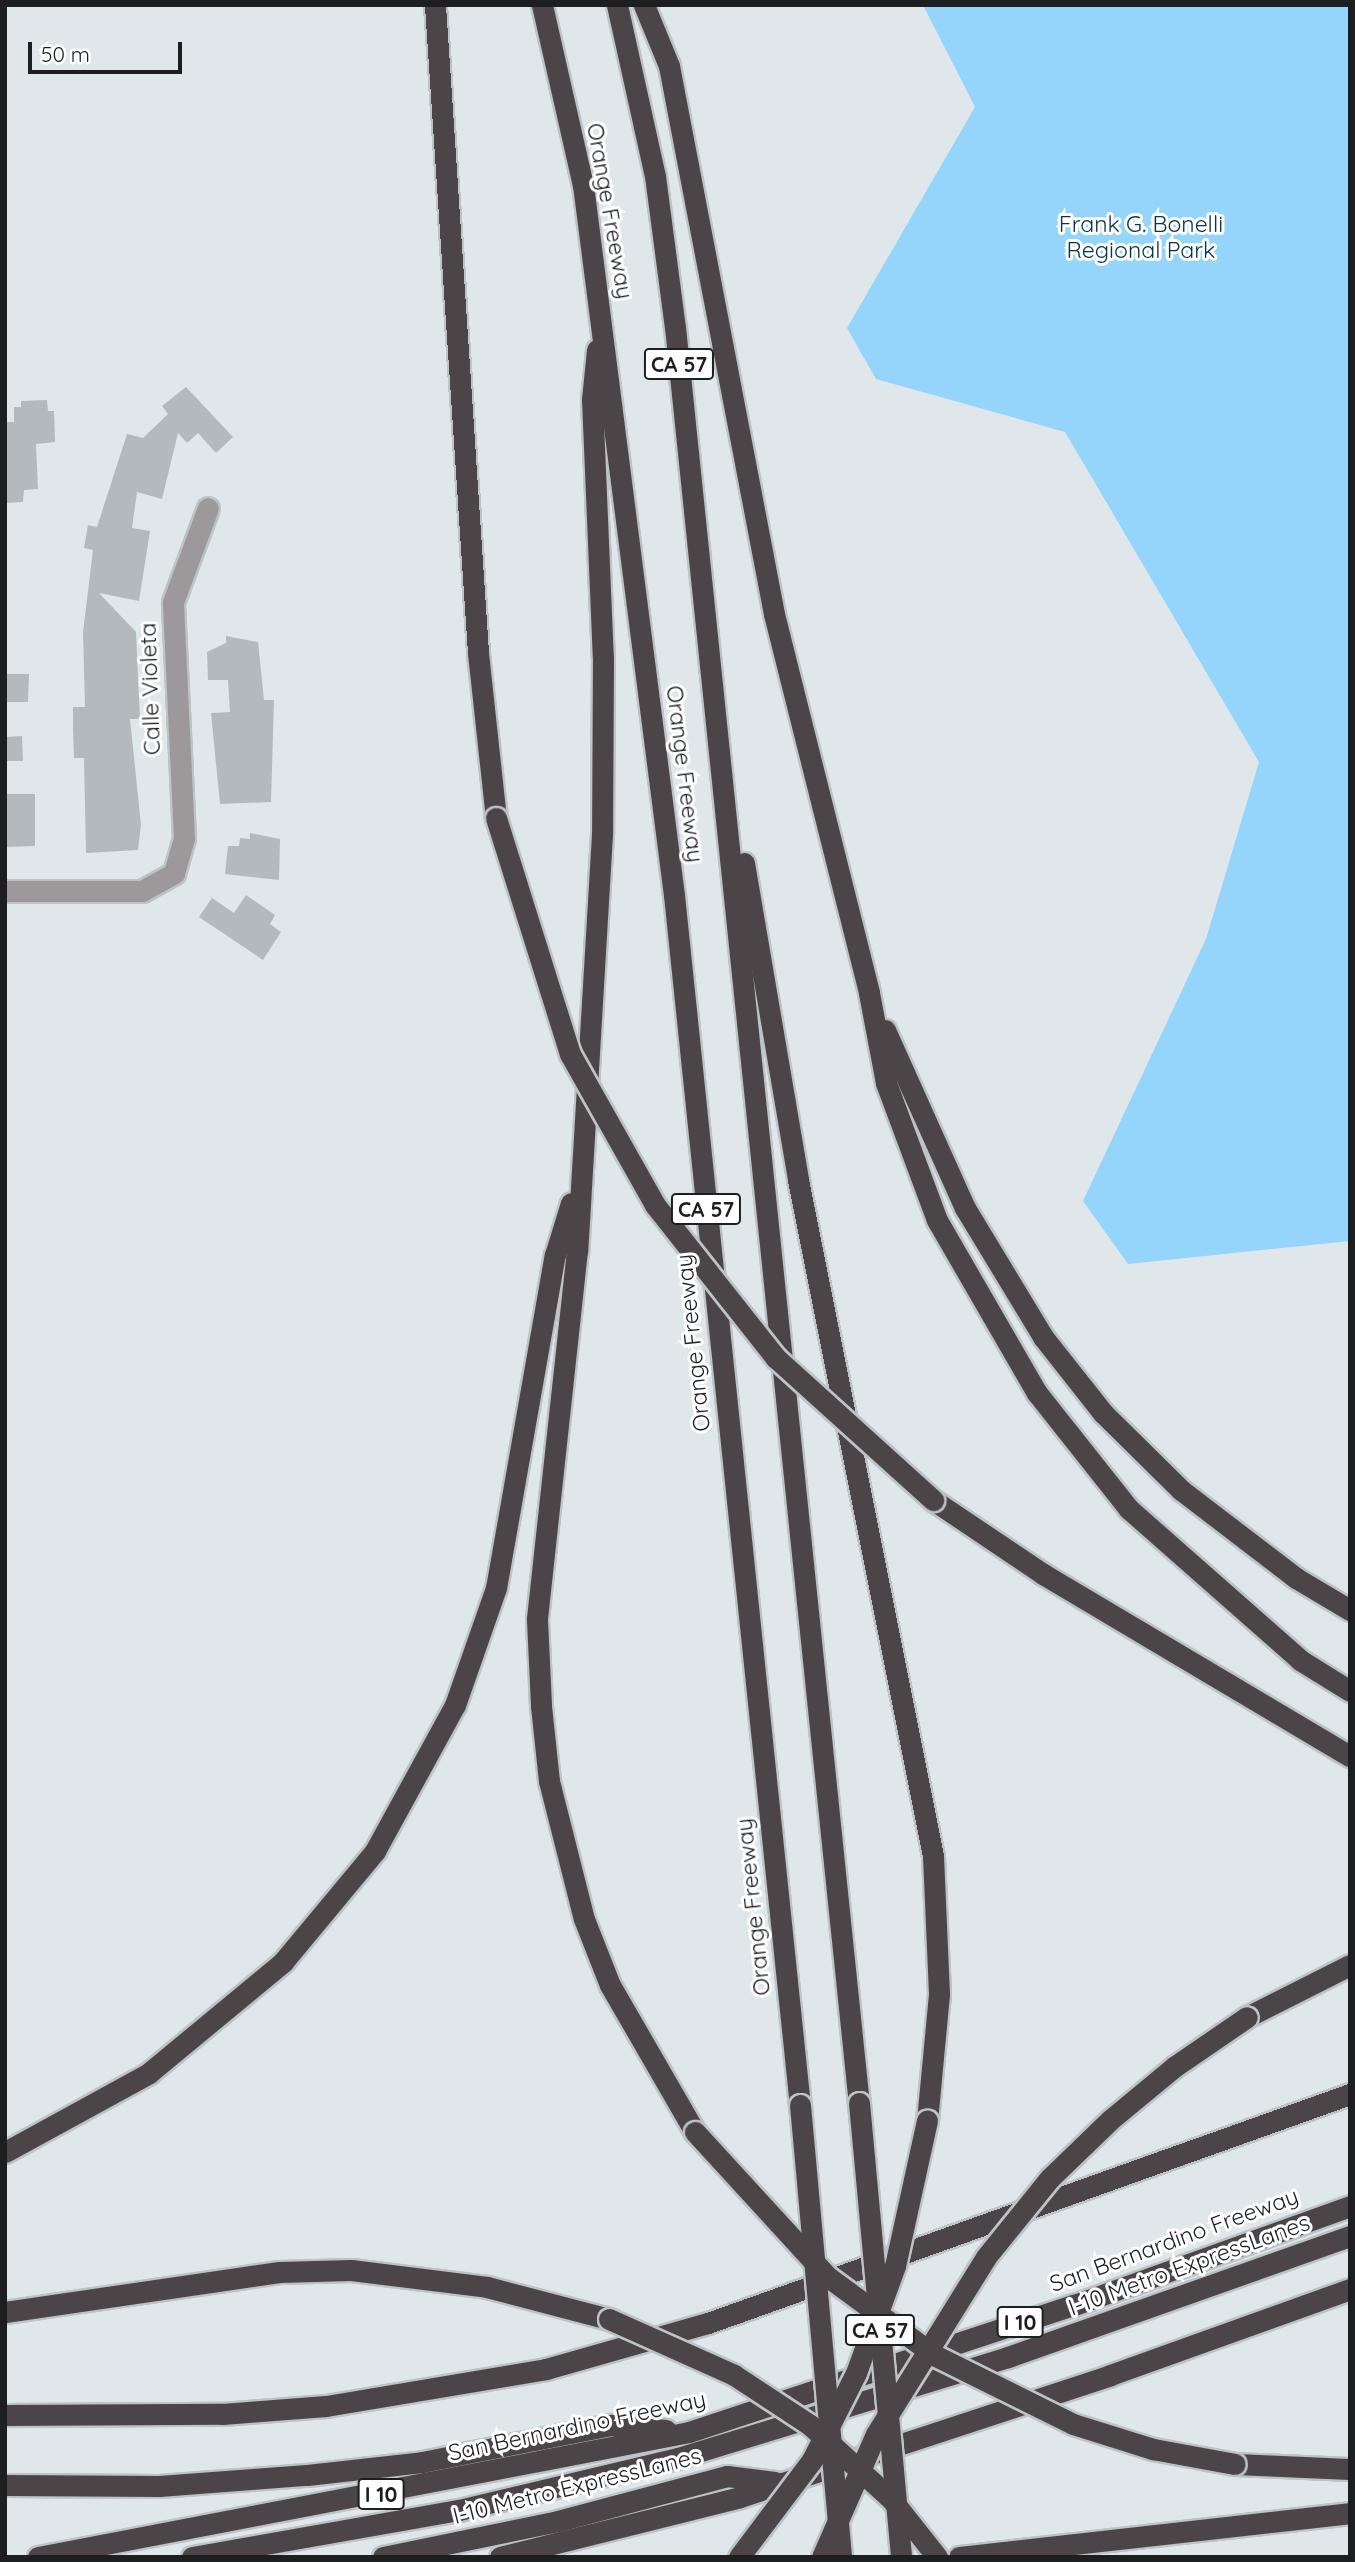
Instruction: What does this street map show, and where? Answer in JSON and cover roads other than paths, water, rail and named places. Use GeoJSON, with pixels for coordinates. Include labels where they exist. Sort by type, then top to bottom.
{"type":"FeatureCollection","features":[{"type":"Feature","properties":{"kind":"highway"},"geometry":{"type":"LineString","coordinates":[[435,5],[478,653],[496,818],[570,1054],[655,1205],[776,1358],[933,1500],[1043,1574],[1350,1756]]}},
{"type":"Feature","properties":{"kind":"highway","name":"Orange Freeway"},"geometry":{"type":"LineString","coordinates":[[542,5],[583,185],[674,895],[800,2105],[841,2557]]}},
{"type":"Feature","properties":{"kind":"highway","name":"Orange Freeway"},"geometry":{"type":"LineString","coordinates":[[617,5],[657,190],[718,727],[859,2103],[901,2557]]}},
{"type":"Feature","properties":{"kind":"highway"},"geometry":{"type":"LineString","coordinates":[[643,5],[669,66],[774,614],[869,993],[886,1083],[937,1220],[1037,1393],[1129,1509],[1300,1660],[1350,1691]]}},
{"type":"Feature","properties":{"kind":"highway"},"geometry":{"type":"LineString","coordinates":[[601,313],[592,399],[604,657],[602,834],[577,1181],[577,1250],[537,1620],[549,1781],[584,1919],[610,1985],[695,2132],[828,2277],[934,2355],[1073,2424],[1153,2449],[1235,2464],[1350,2469]]}},
{"type":"Feature","properties":{"kind":"highway"},"geometry":{"type":"LineString","coordinates":[[718,727],[770,996],[798,1180],[933,1856],[939,1994],[927,2120],[895,2266],[856,2373],[813,2460],[739,2557]]}},
{"type":"Feature","properties":{"kind":"highway"},"geometry":{"type":"LineString","coordinates":[[869,993],[965,1208],[1042,1337],[1103,1413],[1181,1490],[1296,1578],[1350,1611]]}},
{"type":"Feature","properties":{"kind":"highway"},"geometry":{"type":"LineString","coordinates":[[5,2152],[149,2073],[283,1962],[375,1851],[455,1705],[496,1588],[555,1255],[577,1181]]}},
{"type":"Feature","properties":{"kind":"highway"},"geometry":{"type":"LineString","coordinates":[[822,2557],[876,2434],[986,2257],[1051,2178],[1110,2120],[1174,2067],[1247,2017],[1350,1965]]}},
{"type":"Feature","properties":{"kind":"highway"},"geometry":{"type":"LineString","coordinates":[[5,2416],[222,2414],[326,2406],[546,2369],[708,2323],[1350,2094]]}},
{"type":"Feature","properties":{"kind":"highway","name":"San Bernardino Freeway"},"geometry":{"type":"LineString","coordinates":[[38,2557],[80,2554],[689,2432],[1074,2305],[1350,2206]]}},
{"type":"Feature","properties":{"kind":"highway","name":"I-10 Metro ExpressLanes"},"geometry":{"type":"LineString","coordinates":[[192,2557],[458,2510],[678,2458],[1008,2357],[1350,2236]]}},
{"type":"Feature","properties":{"kind":"highway"},"geometry":{"type":"LineString","coordinates":[[5,2312],[279,2272],[351,2270],[487,2287],[609,2319],[734,2375],[810,2425],[892,2500],[937,2557]]}},
{"type":"Feature","properties":{"kind":"highway"},"geometry":{"type":"LineString","coordinates":[[500,2557],[784,2483],[1350,2289]]}},
{"type":"Feature","properties":{"kind":"highway"},"geometry":{"type":"LineString","coordinates":[[5,2485],[159,2486],[307,2475],[422,2462],[611,2425],[689,2432]]}},
{"type":"Feature","properties":{"kind":"highway","name":"I-10 Metro ExpressLanes"},"geometry":{"type":"LineString","coordinates":[[383,2557],[558,2521],[727,2476],[784,2483]]}},
{"type":"Feature","properties":{"kind":"highway"},"geometry":{"type":"LineString","coordinates":[[959,2557],[1350,2514]]}},
{"type":"Feature","properties":{"kind":"street","name":"Calle Violeta"},"geometry":{"type":"LineString","coordinates":[[5,891],[142,891],[174,873],[184,838],[173,602],[208,508]]}},
{"type":"Feature","properties":{"kind":"park label","name":"Frank G. Bonelli Regional Park"},"geometry":{"type":"Point","coordinates":[1141,237]}}]}
